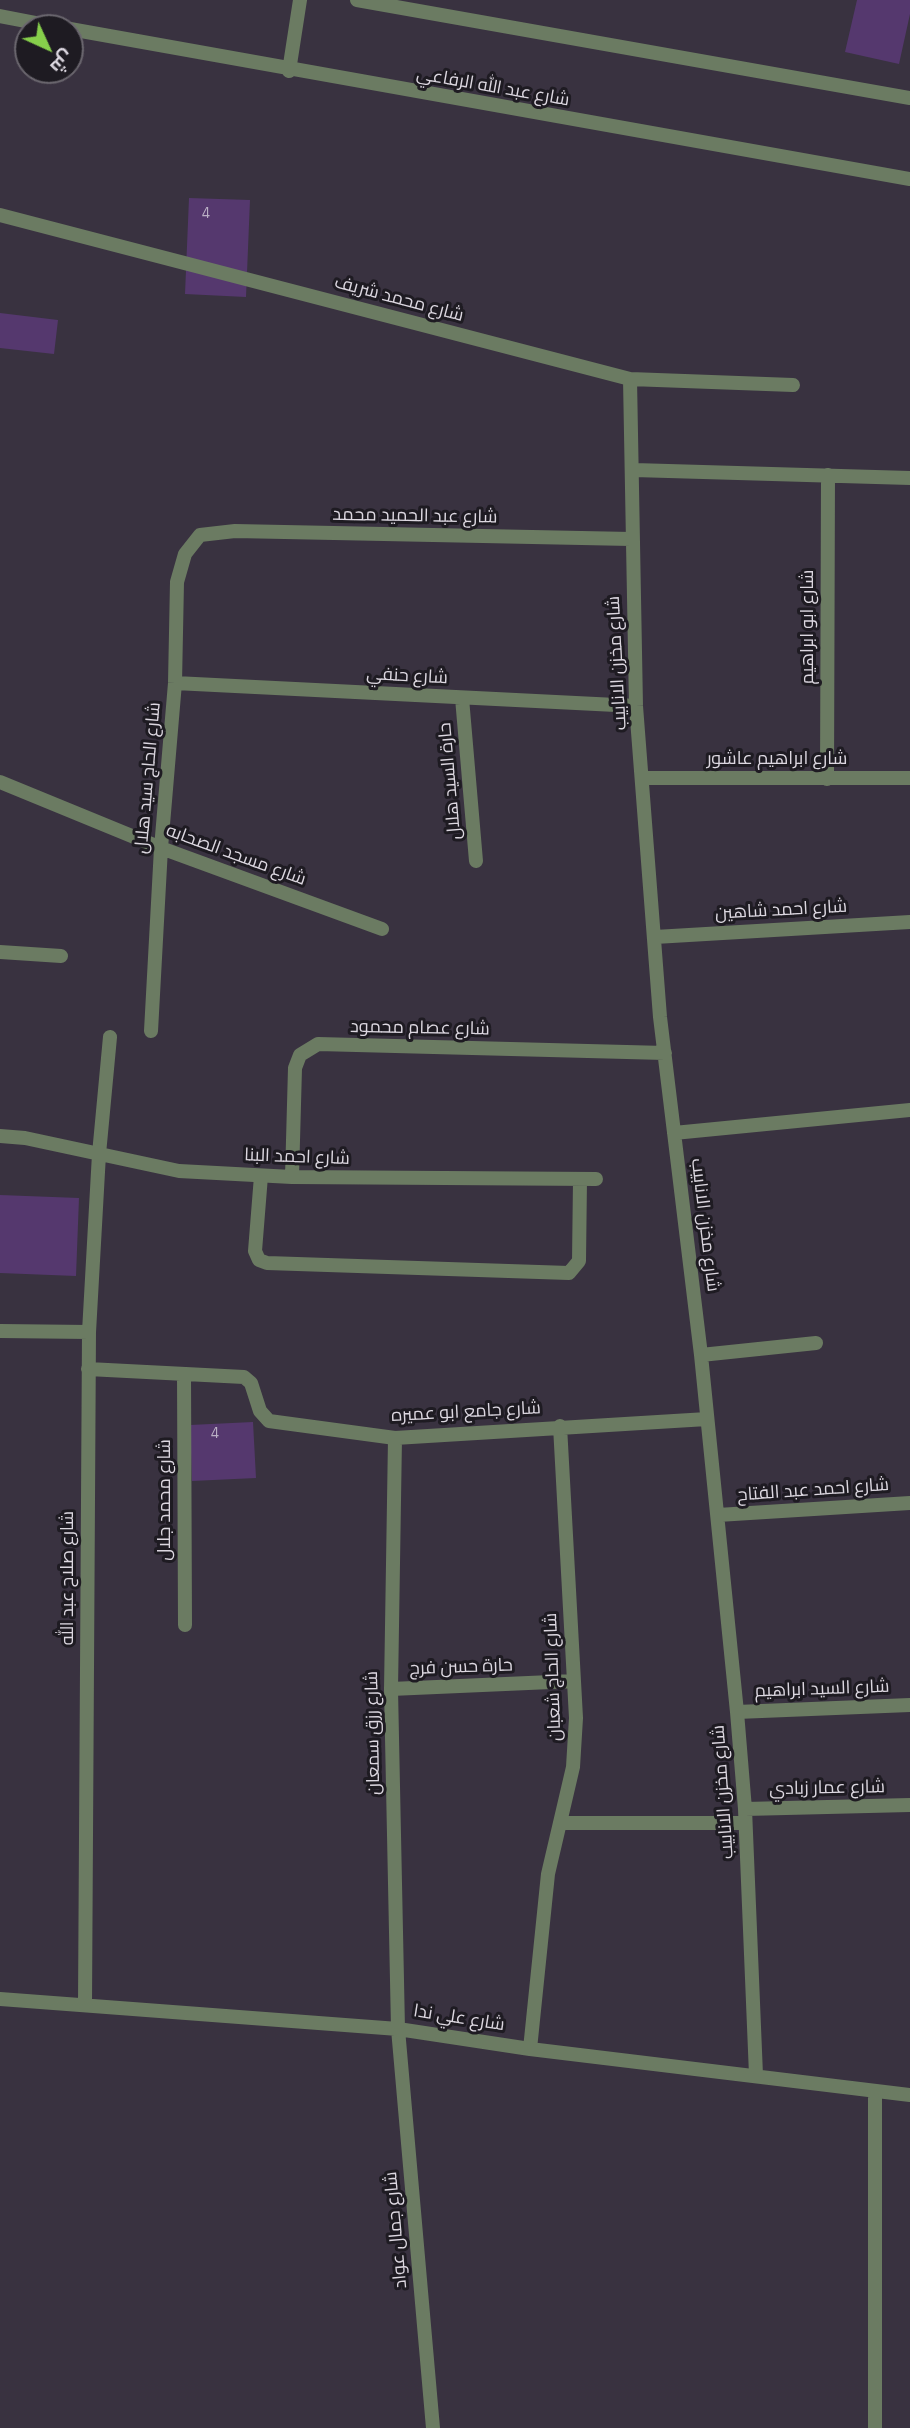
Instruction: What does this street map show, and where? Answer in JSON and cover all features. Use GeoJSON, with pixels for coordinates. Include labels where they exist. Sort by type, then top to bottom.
{"type":"FeatureCollection","features":[{"type":"Feature","properties":{"kind":"street"},"geometry":{"type":"LineString","coordinates":[[289,71],[300,0]]}},
{"type":"Feature","properties":{"kind":"street"},"geometry":{"type":"LineString","coordinates":[[357,0],[910,98]]}},
{"type":"Feature","properties":{"kind":"street","name":"شارع عبد الله الرفاعي"},"geometry":{"type":"LineString","coordinates":[[84,32],[289,71],[910,178]]}},
{"type":"Feature","properties":{"kind":"street","name":"شارع محمد شريف"},"geometry":{"type":"LineString","coordinates":[[0,215],[630,379],[793,385]]}},
{"type":"Feature","properties":{"kind":"street","name":"شارع مخزن الانابيب"},"geometry":{"type":"LineString","coordinates":[[630,379],[634,470],[631,540],[636,706],[665,1053],[701,1355],[737,1712],[745,1816],[756,2075]]}},
{"type":"Feature","properties":{"kind":"street"},"geometry":{"type":"LineString","coordinates":[[634,470],[910,478]]}},
{"type":"Feature","properties":{"kind":"street","name":"شارع ابو ابراهيم"},"geometry":{"type":"LineString","coordinates":[[827,779],[828,475]]}},
{"type":"Feature","properties":{"kind":"street","name":"شارع عبد الحميد محمد"},"geometry":{"type":"LineString","coordinates":[[200,535],[235,531],[631,540]]}},
{"type":"Feature","properties":{"kind":"street","name":"شارع الحاج سيد هلال"},"geometry":{"type":"LineString","coordinates":[[151,1031],[161,848],[175,683],[177,582],[185,554],[200,535]]}},
{"type":"Feature","properties":{"kind":"street","name":"شارع حنفي"},"geometry":{"type":"LineString","coordinates":[[175,683],[636,706]]}},
{"type":"Feature","properties":{"kind":"street","name":"حارة السيد هلال"},"geometry":{"type":"LineString","coordinates":[[462,698],[476,861]]}},
{"type":"Feature","properties":{"kind":"street","name":"شارع ابراهيم عاشور"},"geometry":{"type":"LineString","coordinates":[[644,778],[910,778]]}},
{"type":"Feature","properties":{"kind":"street","name":"شارع مسجد الصحابه"},"geometry":{"type":"LineString","coordinates":[[0,782],[161,848],[382,929]]}},
{"type":"Feature","properties":{"kind":"street","name":"شارع احمد شاهين"},"geometry":{"type":"LineString","coordinates":[[655,937],[910,922]]}},
{"type":"Feature","properties":{"kind":"street"},"geometry":{"type":"LineString","coordinates":[[0,952],[61,956]]}},
{"type":"Feature","properties":{"kind":"street","name":"شارع صلاح عبد الله"},"geometry":{"type":"LineString","coordinates":[[86,2003],[88,1369],[99,1154],[110,1037]]}},
{"type":"Feature","properties":{"kind":"street","name":"شارع عصام محمود"},"geometry":{"type":"LineString","coordinates":[[292,1177],[295,1068],[300,1055],[318,1044],[665,1053]]}},
{"type":"Feature","properties":{"kind":"street"},"geometry":{"type":"LineString","coordinates":[[674,1133],[910,1110]]}},
{"type":"Feature","properties":{"kind":"street","name":"شارع احمد البنا"},"geometry":{"type":"LineString","coordinates":[[0,1136],[179,1171],[292,1177],[596,1179]]}},
{"type":"Feature","properties":{"kind":"street"},"geometry":{"type":"LineString","coordinates":[[261,1176],[255,1251],[259,1260],[267,1263],[569,1273],[576,1268],[579,1261],[580,1180]]}},
{"type":"Feature","properties":{"kind":"street"},"geometry":{"type":"LineString","coordinates":[[0,1331],[89,1332]]}},
{"type":"Feature","properties":{"kind":"street"},"geometry":{"type":"LineString","coordinates":[[701,1355],[816,1343]]}},
{"type":"Feature","properties":{"kind":"street","name":"شارع جامع ابو عميره"},"geometry":{"type":"LineString","coordinates":[[88,1369],[244,1377],[253,1387],[260,1411],[269,1421],[396,1438],[707,1419]]}},
{"type":"Feature","properties":{"kind":"street","name":"شارع محمد جلال"},"geometry":{"type":"LineString","coordinates":[[184,1374],[185,1625]]}},
{"type":"Feature","properties":{"kind":"street","name":"شارع الحاج شعبان"},"geometry":{"type":"LineString","coordinates":[[530,2049],[548,1874],[573,1767],[576,1718],[560,1426]]}},
{"type":"Feature","properties":{"kind":"street","name":"شارع رزق سمعان"},"geometry":{"type":"LineString","coordinates":[[396,1438],[391,1689],[398,2029]]}},
{"type":"Feature","properties":{"kind":"street","name":"شارع احمد عبد الفتاح"},"geometry":{"type":"LineString","coordinates":[[718,1516],[910,1503]]}},
{"type":"Feature","properties":{"kind":"street","name":"حارة حسن فرج"},"geometry":{"type":"LineString","coordinates":[[391,1689],[574,1681]]}},
{"type":"Feature","properties":{"kind":"street","name":"شارع السيد ابراهيم"},"geometry":{"type":"LineString","coordinates":[[737,1712],[910,1705]]}},
{"type":"Feature","properties":{"kind":"street","name":"شارع عمار زبادي"},"geometry":{"type":"LineString","coordinates":[[561,1823],[745,1816],[910,1805]]}},
{"type":"Feature","properties":{"kind":"street","name":"شارع علي ندا"},"geometry":{"type":"LineString","coordinates":[[0,1999],[86,2003],[398,2029],[530,2049],[910,2095]]}},
{"type":"Feature","properties":{"kind":"street","name":"شارع جمال عواد"},"geometry":{"type":"LineString","coordinates":[[398,2029],[433,2428]]}},
{"type":"Feature","properties":{"kind":"street"},"geometry":{"type":"LineString","coordinates":[[875,2091],[875,2428]]}},
{"type":"Feature","properties":{"kind":"building"},"geometry":{"type":"Polygon","coordinates":[[[857,0],[910,0],[910,14],[899,64],[845,52],[857,0]]]}},
{"type":"Feature","properties":{"kind":"building"},"geometry":{"type":"Polygon","coordinates":[[[189,198],[250,200],[246,297],[185,294],[189,198]]]}},
{"type":"Feature","properties":{"kind":"building"},"geometry":{"type":"Polygon","coordinates":[[[0,313],[58,320],[54,354],[0,348],[0,313]]]}},
{"type":"Feature","properties":{"kind":"building"},"geometry":{"type":"Polygon","coordinates":[[[0,1195],[79,1198],[76,1276],[0,1273],[0,1195]]]}},
{"type":"Feature","properties":{"kind":"building"},"geometry":{"type":"Polygon","coordinates":[[[253,1422],[256,1478],[192,1481],[190,1425],[253,1422]]]}}]}
